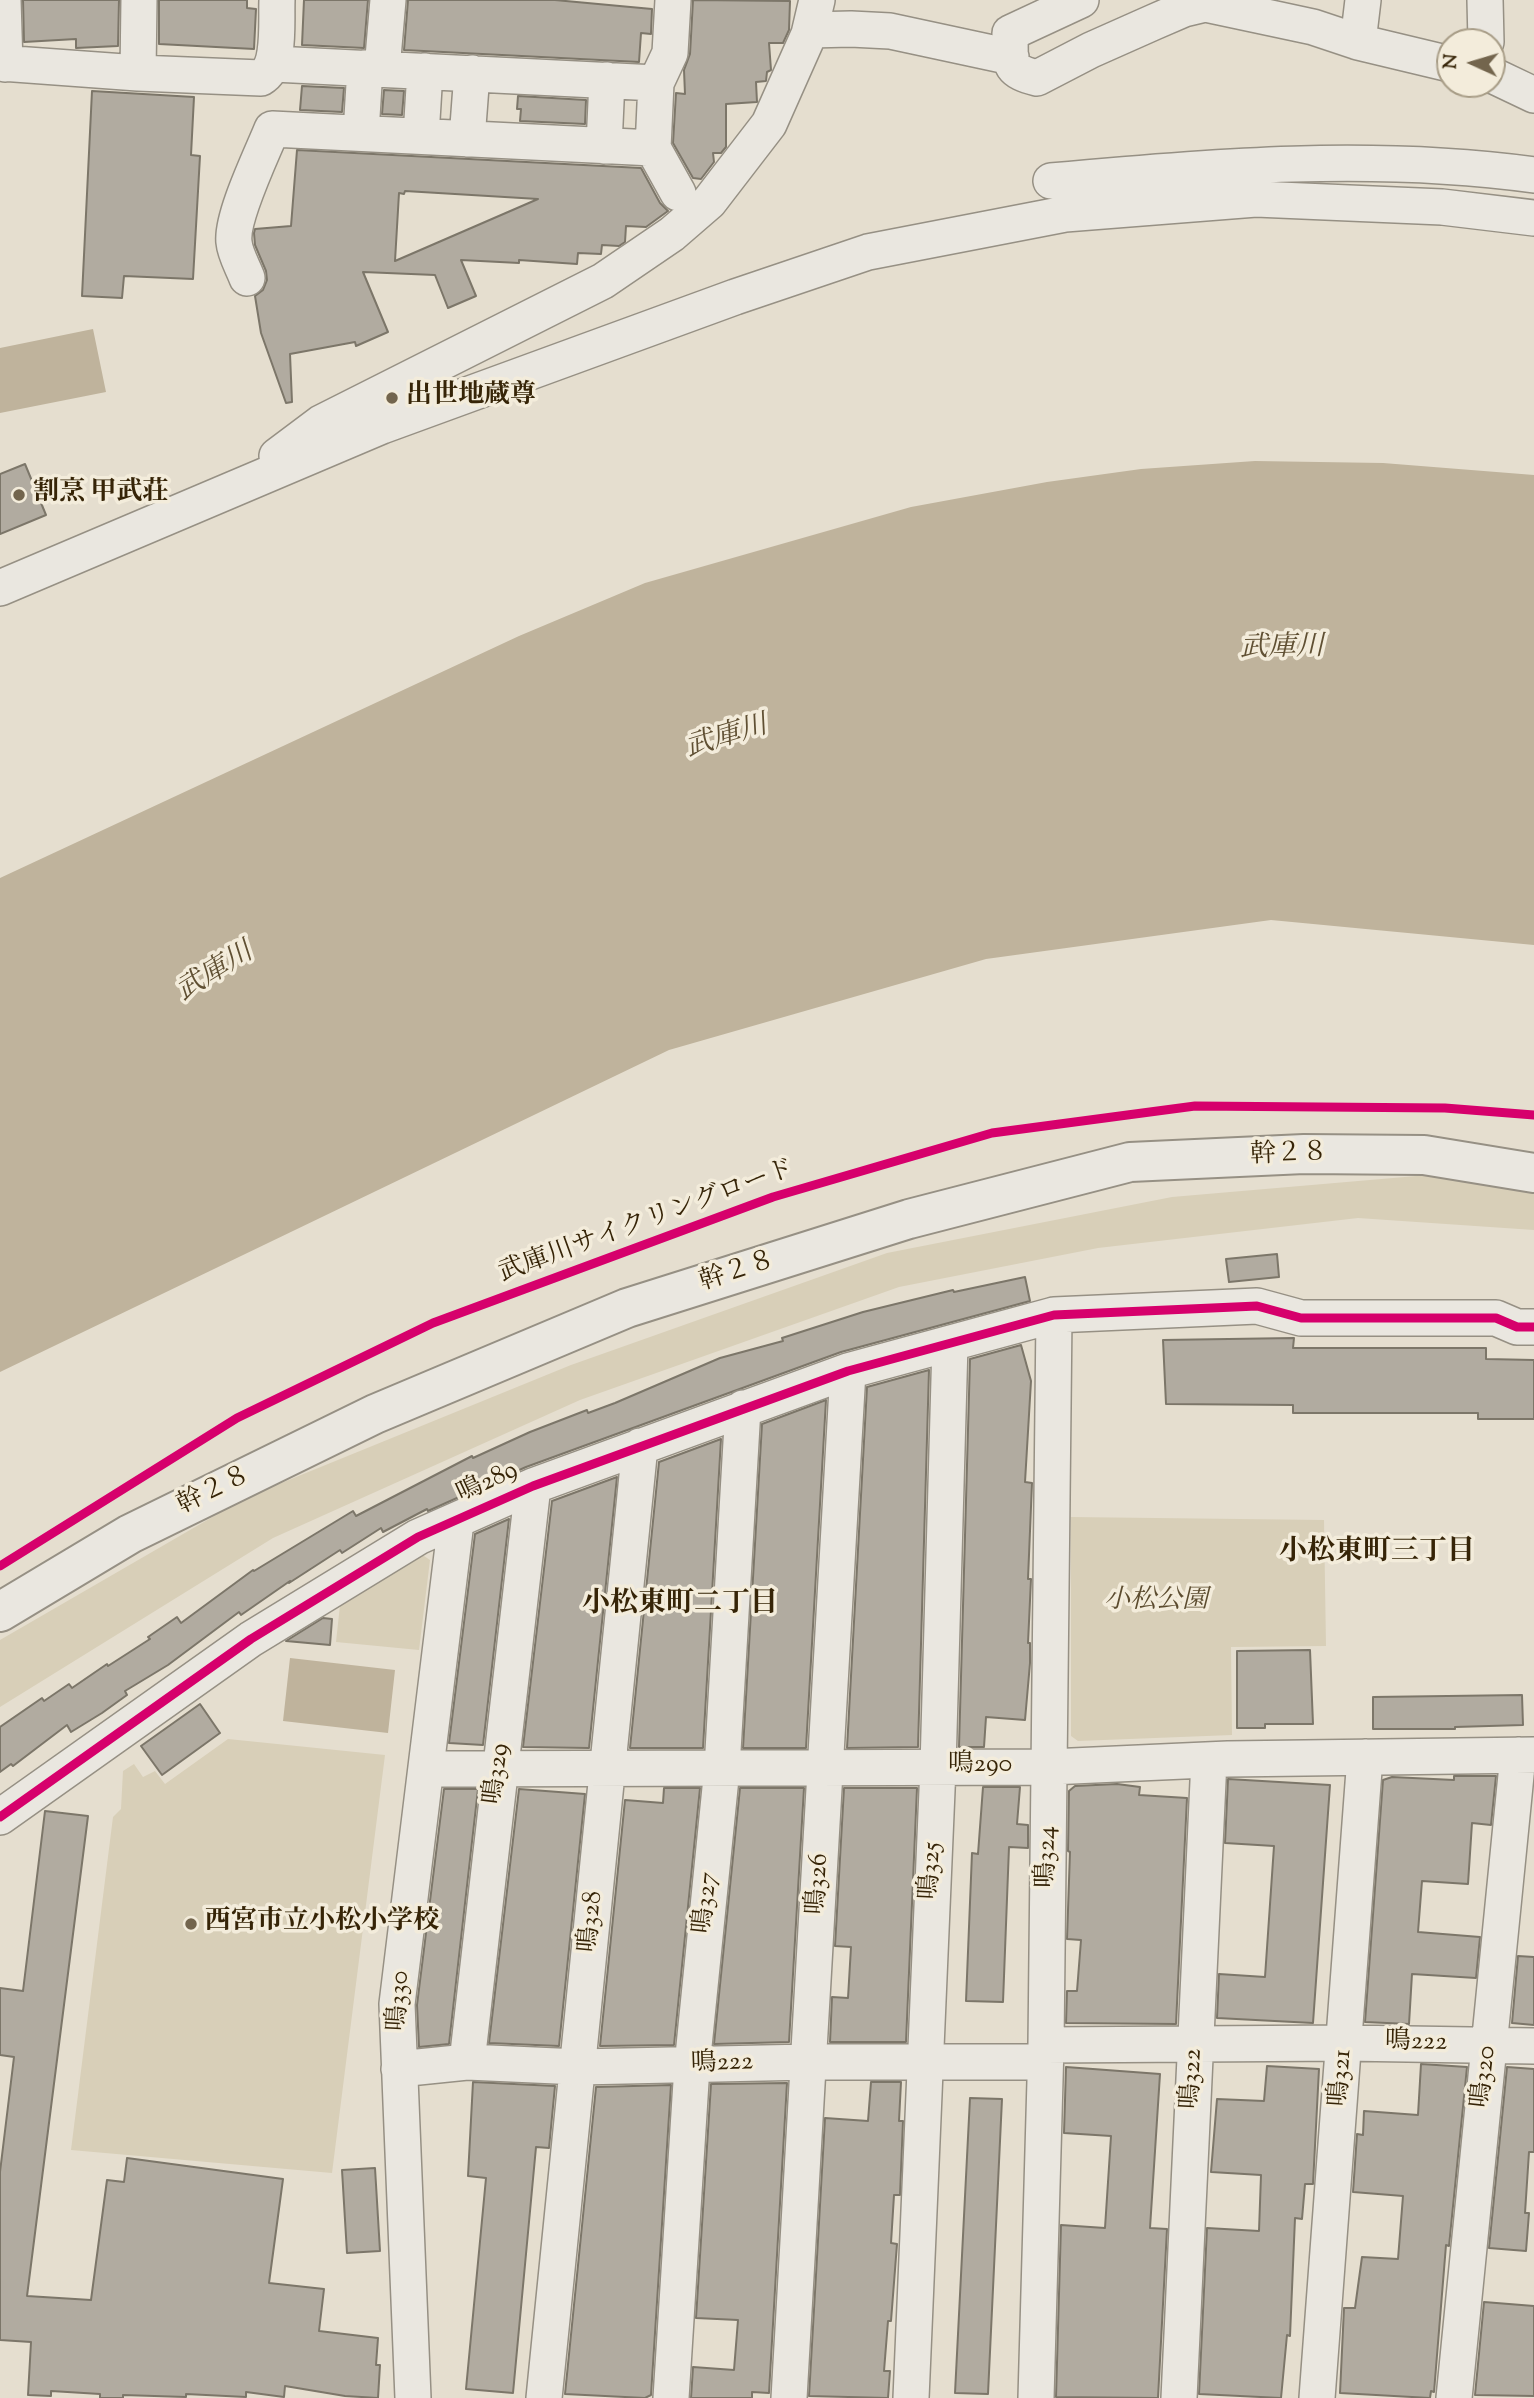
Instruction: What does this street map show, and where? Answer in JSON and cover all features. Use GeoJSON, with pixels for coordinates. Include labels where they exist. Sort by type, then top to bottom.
{"type":"FeatureCollection","features":[{"type":"Feature","properties":{"kind":"street"},"geometry":{"type":"LineString","coordinates":[[2,0],[2,64],[261,78],[269,74],[274,64],[277,0]]}},
{"type":"Feature","properties":{"kind":"street"},"geometry":{"type":"LineString","coordinates":[[138,73],[139,0]]}},
{"type":"Feature","properties":{"kind":"street"},"geometry":{"type":"LineString","coordinates":[[361,133],[388,0]]}},
{"type":"Feature","properties":{"kind":"street"},"geometry":{"type":"LineString","coordinates":[[673,0],[670,53],[656,83],[653,148],[678,193]]}},
{"type":"Feature","properties":{"kind":"street"},"geometry":{"type":"LineString","coordinates":[[1358,42],[1363,0]]}},
{"type":"Feature","properties":{"kind":"street"},"geometry":{"type":"LineString","coordinates":[[1485,0],[1486,28]]}},
{"type":"Feature","properties":{"kind":"street"},"geometry":{"type":"LineString","coordinates":[[1077,1],[1010,33],[1011,64],[1019,74],[1037,78],[1090,50],[1184,9],[1205,4],[1313,27],[1358,42],[1436,61]]}},
{"type":"Feature","properties":{"kind":"street"},"geometry":{"type":"LineString","coordinates":[[269,473],[266,465],[321,423],[603,281],[672,234],[709,202],[769,124],[814,15],[852,29],[890,31],[1011,57]]}},
{"type":"Feature","properties":{"kind":"street"},"geometry":{"type":"LineString","coordinates":[[274,64],[656,83]]}},
{"type":"Feature","properties":{"kind":"street"},"geometry":{"type":"LineString","coordinates":[[421,136],[425,71]]}},
{"type":"Feature","properties":{"kind":"street"},"geometry":{"type":"LineString","coordinates":[[467,139],[472,73]]}},
{"type":"Feature","properties":{"kind":"street"},"geometry":{"type":"LineString","coordinates":[[604,146],[607,80]]}},
{"type":"Feature","properties":{"kind":"street"},"geometry":{"type":"LineString","coordinates":[[1506,82],[1534,95]]}},
{"type":"Feature","properties":{"kind":"street"},"geometry":{"type":"LineString","coordinates":[[247,278],[234,242],[235,230],[244,195],[272,129],[653,148]]}},
{"type":"Feature","properties":{"kind":"street"},"geometry":{"type":"LineString","coordinates":[[1051,181],[1187,168],[1286,164],[1419,163],[1534,175]]}},
{"type":"Feature","properties":{"kind":"street"},"geometry":{"type":"LineString","coordinates":[[0,588],[382,426],[867,252],[1065,214],[1256,199],[1442,207],[1534,218]]}},
{"type":"Feature","properties":{"kind":"street","name":"幹２８"},"geometry":{"type":"LineString","coordinates":[[0,1612],[130,1534],[375,1414],[627,1308],[909,1219],[1130,1162],[1304,1154],[1424,1155],[1534,1173]]}},
{"type":"Feature","properties":{"kind":"street","name":"鳴289"},"geometry":{"type":"LineString","coordinates":[[0,1817],[251,1639],[418,1537],[533,1486],[848,1371],[1054,1315],[1257,1306],[1301,1318],[1496,1318],[1517,1328],[1534,1327]]}},
{"type":"Feature","properties":{"kind":"street","name":"鳴324"},"geometry":{"type":"LineString","coordinates":[[1036,2398],[1046,2054],[1054,1315]]}},
{"type":"Feature","properties":{"kind":"street","name":"鳴325"},"geometry":{"type":"LineString","coordinates":[[911,2398],[938,1767],[950,1344]]}},
{"type":"Feature","properties":{"kind":"street","name":"鳴326"},"geometry":{"type":"LineString","coordinates":[[789,2398],[848,1371]]}},
{"type":"Feature","properties":{"kind":"street","name":"鳴327"},"geometry":{"type":"LineString","coordinates":[[671,2398],[692,2066],[722,1768],[743,1408]]}},
{"type":"Feature","properties":{"kind":"street","name":"鳴328"},"geometry":{"type":"LineString","coordinates":[[544,2398],[640,1446]]}},
{"type":"Feature","properties":{"kind":"street","name":"鳴329"},"geometry":{"type":"LineString","coordinates":[[467,2062],[533,1486]]}},
{"type":"Feature","properties":{"kind":"street","name":"鳴330"},"geometry":{"type":"LineString","coordinates":[[413,2398],[397,2004],[456,1522]]}},
{"type":"Feature","properties":{"kind":"street","name":"鳴290"},"geometry":{"type":"LineString","coordinates":[[426,1769],[1050,1767],[1209,1760],[1526,1755]]}},
{"type":"Feature","properties":{"kind":"street","name":"鳴320"},"geometry":{"type":"LineString","coordinates":[[1454,2398],[1489,2045],[1526,1755]]}},
{"type":"Feature","properties":{"kind":"street","name":"鳴321"},"geometry":{"type":"LineString","coordinates":[[1317,2398],[1365,1757]]}},
{"type":"Feature","properties":{"kind":"street","name":"鳴322"},"geometry":{"type":"LineString","coordinates":[[1179,2398],[1209,1760]]}},
{"type":"Feature","properties":{"kind":"street","name":"鳴222"},"geometry":{"type":"LineString","coordinates":[[399,2069],[467,2062],[579,2067],[925,2062],[1196,2044],[1534,2046]]}},
{"type":"Feature","properties":{"kind":"green space"},"geometry":{"type":"Polygon","coordinates":[[[1428,1175],[1534,1193],[1534,1230],[1358,1218],[1098,1248],[899,1287],[580,1400],[273,1538],[0,1707],[0,1640],[247,1497],[571,1365],[887,1253],[1172,1197],[1428,1175]]]}},
{"type":"Feature","properties":{"kind":"green space","name":"小松公園"},"geometry":{"type":"Polygon","coordinates":[[[1071,1517],[1324,1520],[1326,1646],[1231,1647],[1232,1735],[1078,1741],[1071,1736],[1071,1517]]]}},
{"type":"Feature","properties":{"kind":"green space"},"geometry":{"type":"Polygon","coordinates":[[[418,1552],[430,1560],[419,1650],[336,1642],[341,1596],[418,1552]]]}},
{"type":"Feature","properties":{"kind":"green space"},"geometry":{"type":"Polygon","coordinates":[[[228,1739],[385,1755],[332,2173],[71,2150],[113,1817],[121,1809],[123,1771],[134,1764],[143,1777],[155,1771],[165,1784],[228,1739]]]}},
{"type":"Feature","properties":{"kind":"water"},"geometry":{"type":"Polygon","coordinates":[[[93,329],[106,392],[0,413],[0,348],[93,329]]]}},
{"type":"Feature","properties":{"kind":"water","name":"武庫川"},"geometry":{"type":"Polygon","coordinates":[[[1255,461],[1383,463],[1534,475],[1534,945],[1271,920],[986,959],[669,1050],[0,1372],[0,878],[519,636],[645,583],[911,507],[1047,482],[1141,469],[1255,461]]]}},
{"type":"Feature","properties":{"kind":"water"},"geometry":{"type":"Polygon","coordinates":[[[290,1658],[395,1670],[388,1733],[283,1721],[290,1658]]]}},
{"type":"Feature","properties":{"kind":"building"},"geometry":{"type":"Polygon","coordinates":[[[23,0],[119,0],[118,46],[76,48],[76,39],[24,42],[23,0]]]}},
{"type":"Feature","properties":{"kind":"building"},"geometry":{"type":"Polygon","coordinates":[[[159,0],[247,0],[247,8],[256,9],[254,49],[159,44],[159,0]]]}},
{"type":"Feature","properties":{"kind":"building"},"geometry":{"type":"Polygon","coordinates":[[[304,0],[368,0],[364,48],[302,45],[304,0]]]}},
{"type":"Feature","properties":{"kind":"building"},"geometry":{"type":"Polygon","coordinates":[[[408,0],[555,0],[652,9],[651,34],[641,33],[639,62],[404,50],[408,0]]]}},
{"type":"Feature","properties":{"kind":"building"},"geometry":{"type":"Polygon","coordinates":[[[693,0],[790,1],[789,30],[783,43],[769,43],[771,70],[767,72],[766,81],[756,82],[757,102],[726,104],[726,147],[721,153],[713,153],[714,162],[701,179],[693,178],[673,143],[676,93],[685,94],[684,70],[690,54],[693,0]]]}},
{"type":"Feature","properties":{"kind":"building"},"geometry":{"type":"Polygon","coordinates":[[[302,86],[344,88],[342,112],[300,110],[302,86]]]}},
{"type":"Feature","properties":{"kind":"building"},"geometry":{"type":"Polygon","coordinates":[[[384,90],[404,91],[402,115],[382,114],[384,90]]]}},
{"type":"Feature","properties":{"kind":"building"},"geometry":{"type":"Polygon","coordinates":[[[92,91],[194,97],[191,155],[200,156],[193,279],[124,276],[122,298],[82,296],[92,91]]]}},
{"type":"Feature","properties":{"kind":"building"},"geometry":{"type":"Polygon","coordinates":[[[518,96],[586,100],[585,124],[520,121],[518,96]]]}},
{"type":"Feature","properties":{"kind":"building"},"geometry":{"type":"Polygon","coordinates":[[[297,150],[641,168],[660,203],[668,211],[646,227],[626,226],[625,242],[619,246],[602,245],[601,254],[578,253],[577,264],[461,260],[476,296],[448,308],[435,275],[363,272],[388,332],[356,346],[355,342],[290,354],[292,402],[286,403],[261,333],[255,296],[263,290],[267,280],[255,245],[254,233],[255,229],[291,226],[297,150]],[[405,191],[404,194],[399,193],[395,261],[538,199],[405,191]]]}},
{"type":"Feature","properties":{"kind":"building","name":"割烹 甲武荘"},"geometry":{"type":"Polygon","coordinates":[[[25,464],[46,515],[0,534],[0,474],[25,464]]]}},
{"type":"Feature","properties":{"kind":"building"},"geometry":{"type":"Polygon","coordinates":[[[1277,1254],[1279,1277],[1229,1282],[1226,1259],[1277,1254]]]}},
{"type":"Feature","properties":{"kind":"building"},"geometry":{"type":"Polygon","coordinates":[[[1025,1277],[1030,1301],[841,1352],[526,1467],[428,1511],[427,1509],[383,1532],[381,1528],[342,1553],[340,1550],[289,1583],[290,1581],[241,1615],[239,1612],[168,1665],[125,1691],[127,1695],[102,1713],[71,1732],[67,1725],[13,1766],[11,1764],[0,1772],[0,1727],[42,1698],[44,1701],[69,1684],[72,1688],[107,1664],[108,1666],[150,1639],[148,1637],[177,1617],[181,1623],[253,1570],[353,1511],[356,1516],[472,1456],[473,1458],[587,1410],[588,1413],[615,1403],[720,1358],[783,1341],[782,1338],[863,1312],[953,1290],[954,1292],[1025,1277]]]}},
{"type":"Feature","properties":{"kind":"building"},"geometry":{"type":"Polygon","coordinates":[[[1294,1338],[1293,1348],[1486,1348],[1486,1359],[1534,1360],[1534,1419],[1478,1419],[1478,1413],[1293,1413],[1293,1405],[1166,1404],[1163,1340],[1294,1338]]]}},
{"type":"Feature","properties":{"kind":"building"},"geometry":{"type":"Polygon","coordinates":[[[1021,1345],[1031,1381],[1025,1482],[1032,1483],[1028,1579],[1031,1579],[1028,1643],[1030,1663],[1025,1720],[986,1717],[984,1747],[959,1747],[970,1359],[1021,1345]]]}},
{"type":"Feature","properties":{"kind":"building"},"geometry":{"type":"Polygon","coordinates":[[[929,1370],[918,1747],[847,1748],[867,1387],[929,1370]]]}},
{"type":"Feature","properties":{"kind":"building"},"geometry":{"type":"Polygon","coordinates":[[[826,1400],[806,1748],[743,1748],[762,1424],[826,1400]]]}},
{"type":"Feature","properties":{"kind":"building"},"geometry":{"type":"Polygon","coordinates":[[[721,1439],[703,1748],[630,1748],[659,1462],[721,1439]]]}},
{"type":"Feature","properties":{"kind":"building"},"geometry":{"type":"Polygon","coordinates":[[[617,1477],[589,1748],[523,1747],[552,1501],[617,1477]]]}},
{"type":"Feature","properties":{"kind":"building"},"geometry":{"type":"Polygon","coordinates":[[[509,1519],[483,1745],[449,1743],[475,1534],[509,1519]]]}},
{"type":"Feature","properties":{"kind":"building"},"geometry":{"type":"Polygon","coordinates":[[[323,1618],[332,1619],[330,1645],[286,1641],[323,1618]]]}},
{"type":"Feature","properties":{"kind":"building"},"geometry":{"type":"Polygon","coordinates":[[[1310,1650],[1313,1724],[1265,1724],[1265,1728],[1237,1728],[1237,1651],[1310,1650]]]}},
{"type":"Feature","properties":{"kind":"building"},"geometry":{"type":"Polygon","coordinates":[[[1522,1695],[1523,1725],[1455,1729],[1373,1729],[1373,1697],[1522,1695]]]}},
{"type":"Feature","properties":{"kind":"building"},"geometry":{"type":"Polygon","coordinates":[[[200,1704],[220,1733],[162,1775],[141,1746],[200,1704]]]}},
{"type":"Feature","properties":{"kind":"building"},"geometry":{"type":"Polygon","coordinates":[[[1454,1776],[1496,1776],[1491,1825],[1472,1823],[1468,1884],[1422,1881],[1418,1932],[1480,1937],[1476,1978],[1412,1974],[1409,2024],[1365,2022],[1383,1780],[1392,1777],[1454,1780],[1454,1776]]]}},
{"type":"Feature","properties":{"kind":"building"},"geometry":{"type":"Polygon","coordinates":[[[1228,1779],[1330,1785],[1313,2023],[1217,2018],[1219,1974],[1265,1977],[1274,1846],[1225,1843],[1228,1779]]]}},
{"type":"Feature","properties":{"kind":"building"},"geometry":{"type":"Polygon","coordinates":[[[1117,1784],[1140,1787],[1139,1795],[1187,1798],[1176,2024],[1066,2023],[1067,1991],[1077,1991],[1081,1940],[1067,1939],[1069,1791],[1075,1786],[1117,1784]]]}},
{"type":"Feature","properties":{"kind":"building"},"geometry":{"type":"Polygon","coordinates":[[[983,1787],[1020,1787],[1017,1824],[1028,1825],[1028,1848],[1009,1847],[1003,2002],[966,2001],[972,1853],[978,1854],[983,1787]]]}},
{"type":"Feature","properties":{"kind":"building"},"geometry":{"type":"Polygon","coordinates":[[[664,1788],[700,1788],[674,2045],[600,2046],[625,1800],[663,1803],[664,1788]]]}},
{"type":"Feature","properties":{"kind":"building"},"geometry":{"type":"Polygon","coordinates":[[[740,1788],[804,1788],[789,2042],[714,2044],[740,1788]]]}},
{"type":"Feature","properties":{"kind":"building"},"geometry":{"type":"Polygon","coordinates":[[[844,1788],[917,1788],[906,2042],[830,2042],[832,1997],[848,1998],[851,1947],[835,1946],[844,1788]]]}},
{"type":"Feature","properties":{"kind":"building"},"geometry":{"type":"Polygon","coordinates":[[[444,1789],[478,1789],[449,2044],[419,2047],[417,2005],[444,1789]]]}},
{"type":"Feature","properties":{"kind":"building"},"geometry":{"type":"Polygon","coordinates":[[[519,1789],[585,1794],[559,2046],[489,2043],[519,1789]]]}},
{"type":"Feature","properties":{"kind":"building"},"geometry":{"type":"Polygon","coordinates":[[[45,1811],[88,1816],[27,2296],[91,2300],[107,2180],[124,2182],[127,2158],[283,2179],[269,2283],[324,2289],[319,2331],[378,2338],[378,2398],[345,2396],[285,2386],[284,2397],[246,2392],[246,2397],[186,2394],[186,2397],[123,2395],[123,2398],[100,2398],[100,2394],[51,2391],[51,2396],[28,2395],[31,2342],[0,2340],[0,2172],[14,2057],[0,2055],[0,1988],[23,1991],[45,1811]]]}},
{"type":"Feature","properties":{"kind":"building"},"geometry":{"type":"Polygon","coordinates":[[[1518,1956],[1534,1957],[1534,2025],[1512,2023],[1518,1956]]]}},
{"type":"Feature","properties":{"kind":"building"},"geometry":{"type":"Polygon","coordinates":[[[1421,2064],[1467,2067],[1449,2246],[1446,2245],[1434,2392],[1431,2391],[1430,2398],[1340,2393],[1344,2308],[1355,2308],[1362,2257],[1398,2259],[1403,2196],[1353,2192],[1357,2134],[1363,2135],[1364,2111],[1418,2115],[1421,2064]]]}},
{"type":"Feature","properties":{"kind":"building"},"geometry":{"type":"Polygon","coordinates":[[[1267,2066],[1319,2069],[1313,2184],[1305,2184],[1302,2219],[1295,2218],[1290,2336],[1287,2335],[1281,2398],[1199,2394],[1207,2228],[1259,2231],[1261,2175],[1211,2172],[1217,2099],[1264,2101],[1267,2066]]]}},
{"type":"Feature","properties":{"kind":"building"},"geometry":{"type":"Polygon","coordinates":[[[1066,2067],[1160,2074],[1150,2228],[1167,2229],[1158,2398],[1056,2397],[1061,2225],[1105,2228],[1111,2136],[1064,2133],[1066,2067]]]}},
{"type":"Feature","properties":{"kind":"building"},"geometry":{"type":"Polygon","coordinates":[[[1507,2067],[1534,2069],[1534,2152],[1529,2152],[1525,2213],[1529,2213],[1526,2251],[1489,2248],[1507,2067]]]}},
{"type":"Feature","properties":{"kind":"building"},"geometry":{"type":"Polygon","coordinates":[[[473,2082],[555,2086],[549,2148],[536,2147],[513,2393],[466,2389],[486,2178],[468,2176],[473,2082]]]}},
{"type":"Feature","properties":{"kind":"building"},"geometry":{"type":"Polygon","coordinates":[[[871,2082],[901,2082],[899,2121],[903,2121],[900,2195],[894,2195],[891,2243],[897,2244],[884,2371],[890,2371],[888,2398],[809,2396],[825,2118],[868,2121],[871,2082]]]}},
{"type":"Feature","properties":{"kind":"building"},"geometry":{"type":"Polygon","coordinates":[[[787,2083],[769,2393],[752,2392],[752,2398],[691,2398],[693,2367],[734,2370],[738,2320],[696,2318],[711,2084],[787,2083]]]}},
{"type":"Feature","properties":{"kind":"building"},"geometry":{"type":"Polygon","coordinates":[[[671,2085],[651,2395],[645,2398],[565,2394],[596,2087],[671,2085]]]}},
{"type":"Feature","properties":{"kind":"building"},"geometry":{"type":"Polygon","coordinates":[[[970,2098],[1002,2099],[988,2394],[955,2393],[970,2098]]]}},
{"type":"Feature","properties":{"kind":"building"},"geometry":{"type":"Polygon","coordinates":[[[375,2168],[380,2251],[347,2253],[342,2170],[375,2168]]]}},
{"type":"Feature","properties":{"kind":"building"},"geometry":{"type":"Polygon","coordinates":[[[1484,2302],[1534,2306],[1534,2396],[1475,2395],[1484,2302]]]}},
{"type":"Feature","properties":{"kind":"cycle path","name":"武庫川サイクリングロード"},"geometry":{"type":"LineString","coordinates":[[0,1566],[237,1418],[433,1323],[773,1197],[992,1133],[1195,1106],[1445,1108],[1534,1115]]}},
{"type":"Feature","properties":{"kind":"cycle path"},"geometry":{"type":"LineString","coordinates":[[0,1817],[251,1639],[418,1537],[533,1486],[848,1371],[1054,1315],[1257,1306],[1301,1318],[1496,1318],[1517,1327],[1534,1327]]}},
{"type":"Feature","properties":{"kind":"place","name":"出世地蔵尊"},"geometry":{"type":"Point","coordinates":[392,398]}},
{"type":"Feature","properties":{"kind":"place","name":"割烹 甲武荘"},"geometry":{"type":"Point","coordinates":[19,495]}},
{"type":"Feature","properties":{"kind":"place","name":"西宮市立小松小学校"},"geometry":{"type":"Point","coordinates":[191,1924]}},
{"type":"Feature","properties":{"kind":"district","name":"小松東町三丁目"},"geometry":{"type":"Point","coordinates":[1377,1554]}},
{"type":"Feature","properties":{"kind":"district","name":"小松東町二丁目"},"geometry":{"type":"Point","coordinates":[680,1606]}}]}
